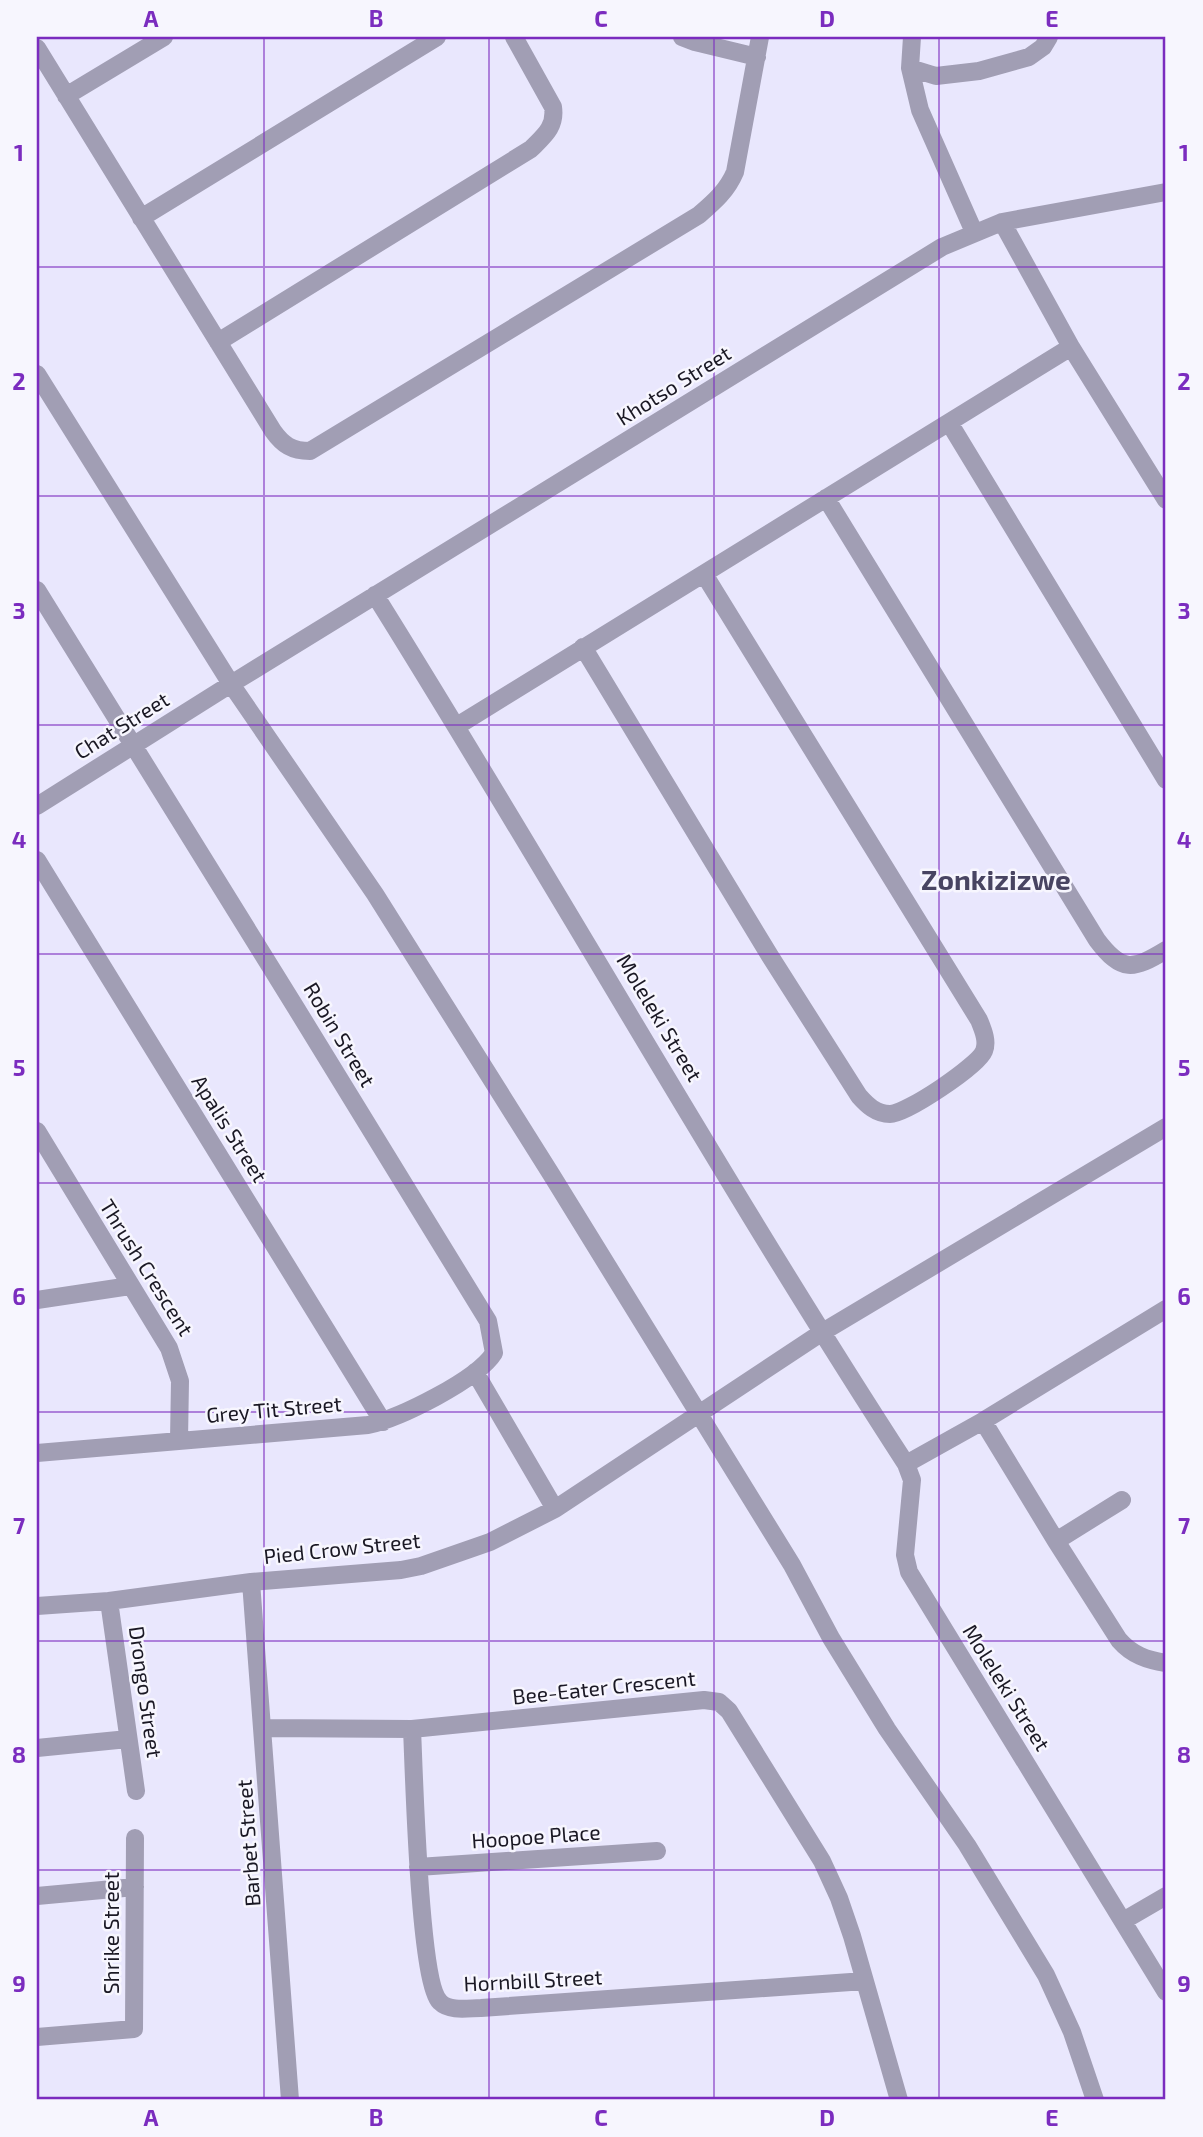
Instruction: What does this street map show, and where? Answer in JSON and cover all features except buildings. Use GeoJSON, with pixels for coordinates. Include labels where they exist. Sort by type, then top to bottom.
{"type":"FeatureCollection","features":[{"type":"Feature","properties":{"kind":"street"},"geometry":{"type":"LineString","coordinates":[[66,96],[164,37]]}},
{"type":"Feature","properties":{"kind":"street"},"geometry":{"type":"LineString","coordinates":[[141,218],[437,37]]}},
{"type":"Feature","properties":{"kind":"street"},"geometry":{"type":"LineString","coordinates":[[218,342],[531,149],[544,137],[551,128],[554,117],[552,107],[514,37]]}},
{"type":"Feature","properties":{"kind":"street"},"geometry":{"type":"LineString","coordinates":[[682,37],[757,57]]}},
{"type":"Feature","properties":{"kind":"street"},"geometry":{"type":"LineString","coordinates":[[37,48],[280,440],[292,449],[310,451],[699,215],[711,204],[725,191],[735,172],[760,37]]}},
{"type":"Feature","properties":{"kind":"street"},"geometry":{"type":"LineString","coordinates":[[912,37],[910,68],[916,99],[974,232]]}},
{"type":"Feature","properties":{"kind":"street"},"geometry":{"type":"LineString","coordinates":[[910,68],[936,76],[979,71],[1029,57],[1043,47],[1049,37]]}},
{"type":"Feature","properties":{"kind":"street","name":"Khotso Street"},"geometry":{"type":"LineString","coordinates":[[231,684],[942,247],[1002,222],[1166,192]]}},
{"type":"Feature","properties":{"kind":"street"},"geometry":{"type":"LineString","coordinates":[[1002,222],[1071,347],[1166,500]]}},
{"type":"Feature","properties":{"kind":"street"},"geometry":{"type":"LineString","coordinates":[[457,726],[1071,347]]}},
{"type":"Feature","properties":{"kind":"street"},"geometry":{"type":"LineString","coordinates":[[37,374],[231,684],[375,894],[792,1565],[831,1638],[880,1717],[967,1845],[1046,1975],[1072,2032],[1095,2100]]}},
{"type":"Feature","properties":{"kind":"street"},"geometry":{"type":"LineString","coordinates":[[950,424],[1166,780]]}},
{"type":"Feature","properties":{"kind":"street"},"geometry":{"type":"LineString","coordinates":[[826,498],[1097,940],[1108,954],[1129,965],[1146,962],[1166,950]]}},
{"type":"Feature","properties":{"kind":"street"},"geometry":{"type":"LineString","coordinates":[[583,647],[770,956],[859,1096],[871,1108],[891,1114],[916,1104],[958,1076],[980,1057],[986,1043],[985,1033],[704,574]]}},
{"type":"Feature","properties":{"kind":"street","name":"Robin Street"},"geometry":{"type":"LineString","coordinates":[[37,590],[488,1321],[495,1353]]}},
{"type":"Feature","properties":{"kind":"street","name":"Moleleki Street"},"geometry":{"type":"LineString","coordinates":[[375,595],[457,726],[821,1333],[906,1464],[912,1480],[905,1555],[909,1572],[1166,1992]]}},
{"type":"Feature","properties":{"kind":"street","name":"Chat Street"},"geometry":{"type":"LineString","coordinates":[[37,806],[231,684]]}},
{"type":"Feature","properties":{"kind":"street","name":"Apalis Street"},"geometry":{"type":"LineString","coordinates":[[37,860],[383,1422]]}},
{"type":"Feature","properties":{"kind":"street","name":"Pied Crow Street"},"geometry":{"type":"LineString","coordinates":[[37,1606],[109,1601],[251,1582],[401,1570],[421,1566],[490,1542],[555,1509],[821,1333],[1166,1127]]}},
{"type":"Feature","properties":{"kind":"street","name":"Thrush Crescent"},"geometry":{"type":"LineString","coordinates":[[37,1131],[44,1160],[162,1333],[178,1370],[181,1394],[179,1440]]}},
{"type":"Feature","properties":{"kind":"street"},"geometry":{"type":"LineString","coordinates":[[37,1300],[130,1286]]}},
{"type":"Feature","properties":{"kind":"street"},"geometry":{"type":"LineString","coordinates":[[906,1464],[983,1421],[1166,1309]]}},
{"type":"Feature","properties":{"kind":"street","name":"Grey Tit Street"},"geometry":{"type":"LineString","coordinates":[[37,1453],[266,1435],[383,1422],[418,1406],[475,1372],[495,1353]]}},
{"type":"Feature","properties":{"kind":"street"},"geometry":{"type":"LineString","coordinates":[[475,1372],[555,1509]]}},
{"type":"Feature","properties":{"kind":"street"},"geometry":{"type":"LineString","coordinates":[[983,1421],[1126,1649],[1150,1660],[1166,1663]]}},
{"type":"Feature","properties":{"kind":"street"},"geometry":{"type":"LineString","coordinates":[[1056,1541],[1122,1500]]}},
{"type":"Feature","properties":{"kind":"street","name":"Barbet Street"},"geometry":{"type":"LineString","coordinates":[[251,1582],[290,2100]]}},
{"type":"Feature","properties":{"kind":"street","name":"Drongo Street"},"geometry":{"type":"LineString","coordinates":[[109,1601],[136,1791]]}},
{"type":"Feature","properties":{"kind":"street","name":"Bee-Eater Crescent"},"geometry":{"type":"LineString","coordinates":[[262,1728],[412,1729],[704,1700],[719,1702],[729,1712],[822,1861],[839,1898],[899,2100]]}},
{"type":"Feature","properties":{"kind":"street","name":"Hornbill Street"},"geometry":{"type":"LineString","coordinates":[[412,1729],[418,1867],[431,1986],[437,1999],[448,2007],[481,2008],[865,1981]]}},
{"type":"Feature","properties":{"kind":"street"},"geometry":{"type":"LineString","coordinates":[[37,1748],[128,1739]]}},
{"type":"Feature","properties":{"kind":"street","name":"Shrike Street"},"geometry":{"type":"LineString","coordinates":[[37,2037],[134,2029],[135,1838]]}},
{"type":"Feature","properties":{"kind":"street","name":"Hoopoe Place"},"geometry":{"type":"LineString","coordinates":[[418,1867],[657,1851]]}},
{"type":"Feature","properties":{"kind":"street"},"geometry":{"type":"LineString","coordinates":[[37,1896],[135,1886]]}},
{"type":"Feature","properties":{"kind":"street"},"geometry":{"type":"LineString","coordinates":[[1123,1921],[1166,1896]]}},
{"type":"Feature","properties":{"kind":"district","name":"Zonkizizwe"},"geometry":{"type":"Point","coordinates":[996,880]}}]}
